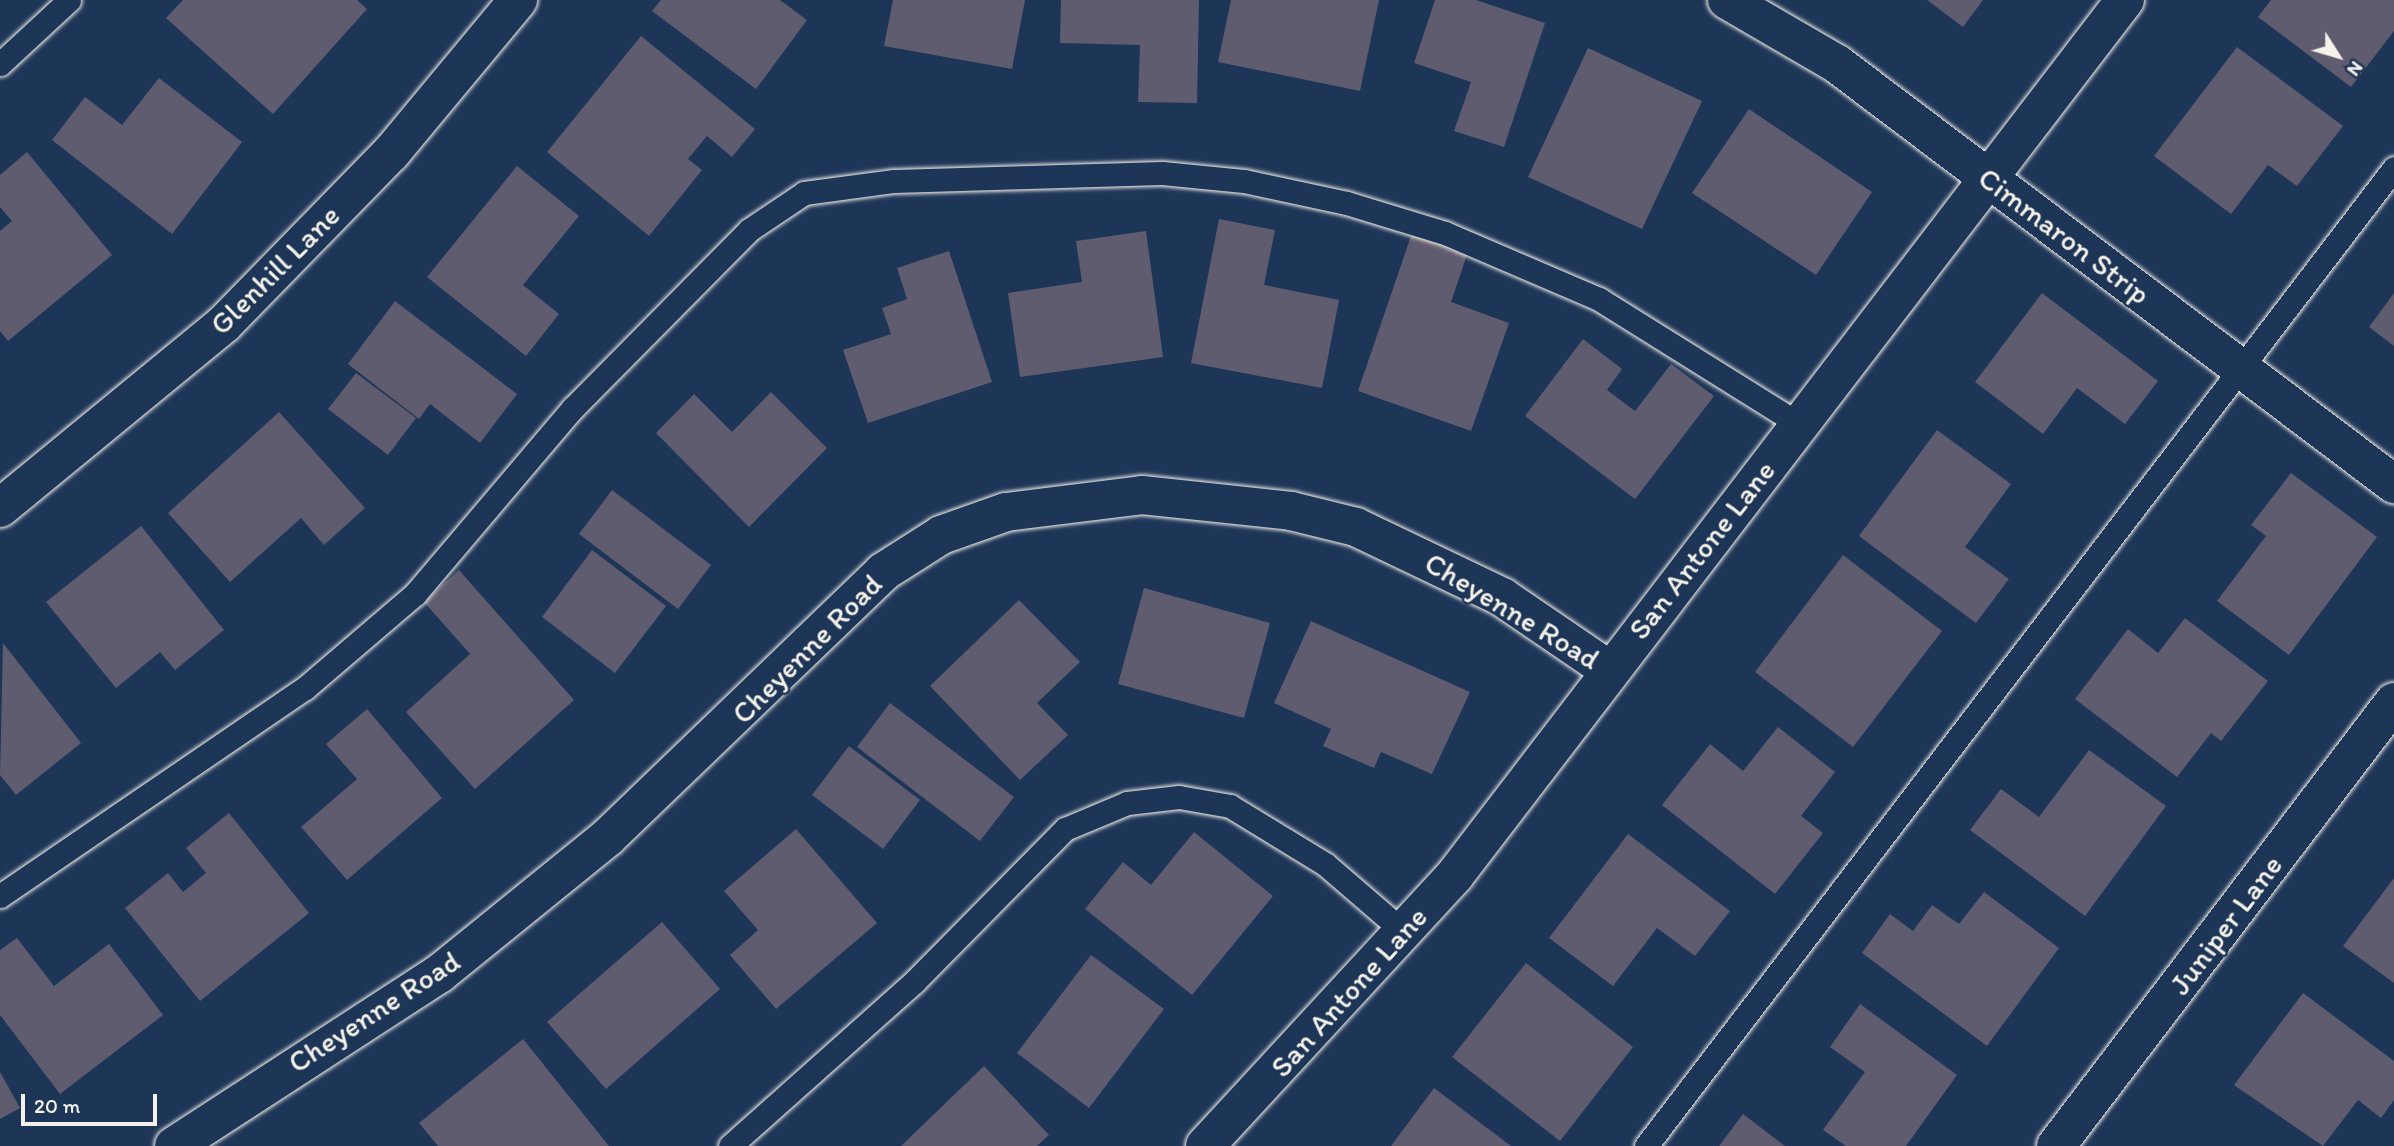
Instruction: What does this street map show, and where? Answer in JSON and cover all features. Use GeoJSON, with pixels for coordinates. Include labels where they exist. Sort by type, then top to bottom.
{"type":"FeatureCollection","features":[{"type":"Feature","properties":{"kind":"street","name":"Glenhill Lane"},"geometry":{"type":"LineString","coordinates":[[0,508],[224,324],[391,153],[518,0]]}},
{"type":"Feature","properties":{"kind":"street","name":"Cimmaron Strip"},"geometry":{"type":"LineString","coordinates":[[1727,0],[1837,64],[2394,484]]}},
{"type":"Feature","properties":{"kind":"street","name":"San Antone Lane"},"geometry":{"type":"LineString","coordinates":[[1205,1146],[1455,875],[1609,670],[2125,0]]}},
{"type":"Feature","properties":{"kind":"street","name":"Cheyenne Road"},"geometry":{"type":"LineString","coordinates":[[174,1146],[439,974],[608,837],[883,572],[941,535],[1006,512],[1142,495],[1291,511],[1356,527],[1502,597],[1609,670]]}},
{"type":"Feature","properties":{"kind":"street","name":"Juniper Lane"},"geometry":{"type":"LineString","coordinates":[[2056,1146],[2394,702]]}},
{"type":"Feature","properties":{"kind":"lane"},"geometry":{"type":"LineString","coordinates":[[0,64],[69,0]]}},
{"type":"Feature","properties":{"kind":"lane"},"geometry":{"type":"LineString","coordinates":[[1646,1146],[2394,168]]}},
{"type":"Feature","properties":{"kind":"lane"},"geometry":{"type":"LineString","coordinates":[[0,896],[305,688],[415,594],[573,408],[749,230],[804,193],[894,181],[1162,173],[1244,181],[1347,203],[1445,233],[1599,299],[1799,424]]}},
{"type":"Feature","properties":{"kind":"lane"},"geometry":{"type":"LineString","coordinates":[[730,1146],[914,982],[1065,829],[1127,803],[1179,797],[1230,806],[1325,864],[1403,931]]}},
{"type":"Feature","properties":{"kind":"building"},"geometry":{"type":"Polygon","coordinates":[[[183,0],[357,0],[367,9],[273,114],[166,18],[183,0]]]}},
{"type":"Feature","properties":{"kind":"building"},"geometry":{"type":"Polygon","coordinates":[[[661,0],[780,0],[807,20],[756,89],[652,11],[661,0]]]}},
{"type":"Feature","properties":{"kind":"building"},"geometry":{"type":"Polygon","coordinates":[[[893,0],[1025,0],[1012,69],[884,46],[893,0]]]}},
{"type":"Feature","properties":{"kind":"building"},"geometry":{"type":"Polygon","coordinates":[[[1061,0],[1199,0],[1197,103],[1138,102],[1140,45],[1060,43],[1061,0]]]}},
{"type":"Feature","properties":{"kind":"building"},"geometry":{"type":"Polygon","coordinates":[[[1231,0],[1379,0],[1360,91],[1218,62],[1231,0]]]}},
{"type":"Feature","properties":{"kind":"building"},"geometry":{"type":"Polygon","coordinates":[[[1435,0],[1476,0],[1545,23],[1504,147],[1454,131],[1471,82],[1414,63],[1435,0]]]}},
{"type":"Feature","properties":{"kind":"building"},"geometry":{"type":"Polygon","coordinates":[[[1927,0],[1983,0],[1963,27],[1927,0]]]}},
{"type":"Feature","properties":{"kind":"building"},"geometry":{"type":"Polygon","coordinates":[[[2271,0],[2394,0],[2394,31],[2351,87],[2258,17],[2271,0]]]}},
{"type":"Feature","properties":{"kind":"building"},"geometry":{"type":"Polygon","coordinates":[[[641,36],[755,129],[732,157],[707,136],[688,159],[702,170],[649,236],[547,152],[641,36]]]}},
{"type":"Feature","properties":{"kind":"building"},"geometry":{"type":"Polygon","coordinates":[[[2237,47],[2343,126],[2297,186],[2268,165],[2231,214],[2154,156],[2237,47]]]}},
{"type":"Feature","properties":{"kind":"building"},"geometry":{"type":"Polygon","coordinates":[[[1588,48],[1702,101],[1642,229],[1528,177],[1588,48]]]}},
{"type":"Feature","properties":{"kind":"building"},"geometry":{"type":"Polygon","coordinates":[[[159,78],[242,142],[172,234],[52,140],[85,97],[122,125],[159,78]]]}},
{"type":"Feature","properties":{"kind":"building"},"geometry":{"type":"Polygon","coordinates":[[[1749,109],[1872,192],[1816,275],[1692,193],[1749,109]]]}},
{"type":"Feature","properties":{"kind":"building"},"geometry":{"type":"Polygon","coordinates":[[[27,152],[112,255],[8,341],[0,331],[0,231],[12,221],[0,207],[0,175],[27,152]]]}},
{"type":"Feature","properties":{"kind":"building"},"geometry":{"type":"Polygon","coordinates":[[[517,166],[579,216],[523,285],[559,314],[526,356],[427,277],[517,166]]]}},
{"type":"Feature","properties":{"kind":"building"},"geometry":{"type":"Polygon","coordinates":[[[1219,219],[1275,230],[1264,285],[1339,300],[1322,388],[1191,363],[1219,219]]]}},
{"type":"Feature","properties":{"kind":"building"},"geometry":{"type":"Polygon","coordinates":[[[1146,231],[1163,357],[1020,377],[1008,293],[1082,282],[1076,241],[1146,231]]]}},
{"type":"Feature","properties":{"kind":"building"},"geometry":{"type":"Polygon","coordinates":[[[1412,233],[1468,252],[1451,302],[1509,323],[1471,431],[1358,391],[1412,233]]]}},
{"type":"Feature","properties":{"kind":"building"},"geometry":{"type":"Polygon","coordinates":[[[949,251],[992,382],[868,423],[843,350],[891,334],[882,308],[907,299],[897,268],[949,251]]]}},
{"type":"Feature","properties":{"kind":"building"},"geometry":{"type":"Polygon","coordinates":[[[2042,293],[2158,381],[2125,424],[2077,388],[2043,434],[1975,382],[2042,293]]]}},
{"type":"Feature","properties":{"kind":"building"},"geometry":{"type":"Polygon","coordinates":[[[2394,293],[2394,346],[2369,327],[2394,293]]]}},
{"type":"Feature","properties":{"kind":"building"},"geometry":{"type":"Polygon","coordinates":[[[395,301],[517,394],[480,443],[430,404],[419,419],[348,364],[395,301]]]}},
{"type":"Feature","properties":{"kind":"building"},"geometry":{"type":"Polygon","coordinates":[[[1583,339],[1622,369],[1607,390],[1635,411],[1671,364],[1714,396],[1635,499],[1525,416],[1583,339]]]}},
{"type":"Feature","properties":{"kind":"building"},"geometry":{"type":"Polygon","coordinates":[[[356,373],[416,418],[388,455],[328,409],[356,373]]]}},
{"type":"Feature","properties":{"kind":"building"},"geometry":{"type":"Polygon","coordinates":[[[771,392],[827,448],[749,527],[656,433],[694,394],[732,432],[771,392]]]}},
{"type":"Feature","properties":{"kind":"building"},"geometry":{"type":"Polygon","coordinates":[[[279,412],[365,508],[324,545],[301,518],[230,582],[168,513],[279,412]]]}},
{"type":"Feature","properties":{"kind":"building"},"geometry":{"type":"Polygon","coordinates":[[[1937,430],[2011,484],[1965,547],[2009,579],[1976,623],[1859,536],[1937,430]]]}},
{"type":"Feature","properties":{"kind":"building"},"geometry":{"type":"Polygon","coordinates":[[[2291,473],[2377,537],[2289,655],[2217,601],[2266,536],[2251,525],[2291,473]]]}},
{"type":"Feature","properties":{"kind":"building"},"geometry":{"type":"Polygon","coordinates":[[[612,490],[711,565],[678,609],[579,534],[612,490]]]}},
{"type":"Feature","properties":{"kind":"building"},"geometry":{"type":"Polygon","coordinates":[[[141,526],[224,630],[175,670],[160,652],[116,688],[46,602],[141,526]]]}},
{"type":"Feature","properties":{"kind":"building"},"geometry":{"type":"Polygon","coordinates":[[[592,550],[666,606],[615,673],[542,617],[592,550]]]}},
{"type":"Feature","properties":{"kind":"building"},"geometry":{"type":"Polygon","coordinates":[[[1843,555],[1942,631],[1853,747],[1755,672],[1843,555]]]}},
{"type":"Feature","properties":{"kind":"building"},"geometry":{"type":"Polygon","coordinates":[[[459,570],[574,700],[475,789],[406,712],[470,654],[424,602],[459,570]]]}},
{"type":"Feature","properties":{"kind":"building"},"geometry":{"type":"Polygon","coordinates":[[[1144,588],[1270,623],[1244,718],[1118,684],[1144,588]]]}},
{"type":"Feature","properties":{"kind":"building"},"geometry":{"type":"Polygon","coordinates":[[[1019,600],[1080,662],[1037,703],[1068,735],[1020,780],[930,686],[1019,600]]]}},
{"type":"Feature","properties":{"kind":"building"},"geometry":{"type":"Polygon","coordinates":[[[2185,618],[2268,681],[2221,741],[2211,733],[2177,777],[2075,699],[2128,629],[2158,653],[2185,618]]]}},
{"type":"Feature","properties":{"kind":"building"},"geometry":{"type":"Polygon","coordinates":[[[1311,621],[1470,692],[1432,774],[1381,752],[1374,768],[1323,746],[1331,729],[1274,703],[1311,621]]]}},
{"type":"Feature","properties":{"kind":"building"},"geometry":{"type":"Polygon","coordinates":[[[3,643],[81,743],[16,795],[0,775],[3,643]]]}},
{"type":"Feature","properties":{"kind":"building"},"geometry":{"type":"Polygon","coordinates":[[[890,703],[1014,797],[980,841],[857,747],[890,703]]]}},
{"type":"Feature","properties":{"kind":"building"},"geometry":{"type":"Polygon","coordinates":[[[367,709],[442,798],[347,880],[301,827],[357,779],[326,744],[367,709]]]}},
{"type":"Feature","properties":{"kind":"building"},"geometry":{"type":"Polygon","coordinates":[[[1778,727],[1835,772],[1801,816],[1823,833],[1775,894],[1662,805],[1710,744],[1743,771],[1778,727]]]}},
{"type":"Feature","properties":{"kind":"building"},"geometry":{"type":"Polygon","coordinates":[[[849,746],[920,800],[883,849],[812,795],[849,746]]]}},
{"type":"Feature","properties":{"kind":"building"},"geometry":{"type":"Polygon","coordinates":[[[2089,750],[2166,806],[2085,916],[1970,830],[2001,789],[2039,817],[2089,750]]]}},
{"type":"Feature","properties":{"kind":"building"},"geometry":{"type":"Polygon","coordinates":[[[229,813],[309,913],[200,1001],[125,908],[168,873],[183,892],[206,873],[186,848],[229,813]]]}},
{"type":"Feature","properties":{"kind":"building"},"geometry":{"type":"Polygon","coordinates":[[[796,829],[877,923],[776,1009],[730,955],[758,930],[724,891],[796,829]]]}},
{"type":"Feature","properties":{"kind":"building"},"geometry":{"type":"Polygon","coordinates":[[[1194,832],[1273,896],[1192,995],[1085,909],[1123,862],[1151,885],[1194,832]]]}},
{"type":"Feature","properties":{"kind":"building"},"geometry":{"type":"Polygon","coordinates":[[[1628,834],[1730,911],[1695,956],[1657,928],[1613,986],[1549,938],[1628,834]]]}},
{"type":"Feature","properties":{"kind":"building"},"geometry":{"type":"Polygon","coordinates":[[[2394,878],[2394,983],[2343,946],[2394,878]]]}},
{"type":"Feature","properties":{"kind":"building"},"geometry":{"type":"Polygon","coordinates":[[[1984,892],[2059,948],[1987,1046],[1862,953],[1890,914],[1913,931],[1932,905],[1959,924],[1984,892]]]}},
{"type":"Feature","properties":{"kind":"building"},"geometry":{"type":"Polygon","coordinates":[[[662,922],[720,989],[606,1089],[547,1022],[662,922]]]}},
{"type":"Feature","properties":{"kind":"building"},"geometry":{"type":"Polygon","coordinates":[[[17,938],[54,986],[109,944],[163,1015],[60,1094],[0,1015],[0,950],[17,938]]]}},
{"type":"Feature","properties":{"kind":"building"},"geometry":{"type":"Polygon","coordinates":[[[1091,955],[1164,1009],[1089,1108],[1017,1053],[1091,955]]]}},
{"type":"Feature","properties":{"kind":"building"},"geometry":{"type":"Polygon","coordinates":[[[1526,963],[1633,1047],[1560,1141],[1452,1057],[1526,963]]]}},
{"type":"Feature","properties":{"kind":"building"},"geometry":{"type":"Polygon","coordinates":[[[2303,993],[2394,1061],[2394,1100],[2381,1118],[2358,1100],[2323,1146],[2234,1085],[2303,993]]]}},
{"type":"Feature","properties":{"kind":"building"},"geometry":{"type":"Polygon","coordinates":[[[1860,1004],[1957,1075],[1906,1146],[1846,1146],[1823,1130],[1865,1072],[1830,1047],[1860,1004]]]}},
{"type":"Feature","properties":{"kind":"building"},"geometry":{"type":"Polygon","coordinates":[[[523,1039],[609,1146],[438,1146],[419,1123],[523,1039]]]}},
{"type":"Feature","properties":{"kind":"building"},"geometry":{"type":"Polygon","coordinates":[[[984,1066],[1049,1135],[1037,1146],[901,1146],[984,1066]]]}},
{"type":"Feature","properties":{"kind":"building"},"geometry":{"type":"Polygon","coordinates":[[[0,1072],[20,1108],[0,1119],[0,1072]]]}},
{"type":"Feature","properties":{"kind":"building"},"geometry":{"type":"Polygon","coordinates":[[[1434,1088],[1511,1146],[1391,1146],[1434,1088]]]}},
{"type":"Feature","properties":{"kind":"building"},"geometry":{"type":"Polygon","coordinates":[[[1743,1114],[1785,1146],[1719,1146],[1743,1114]]]}}]}
